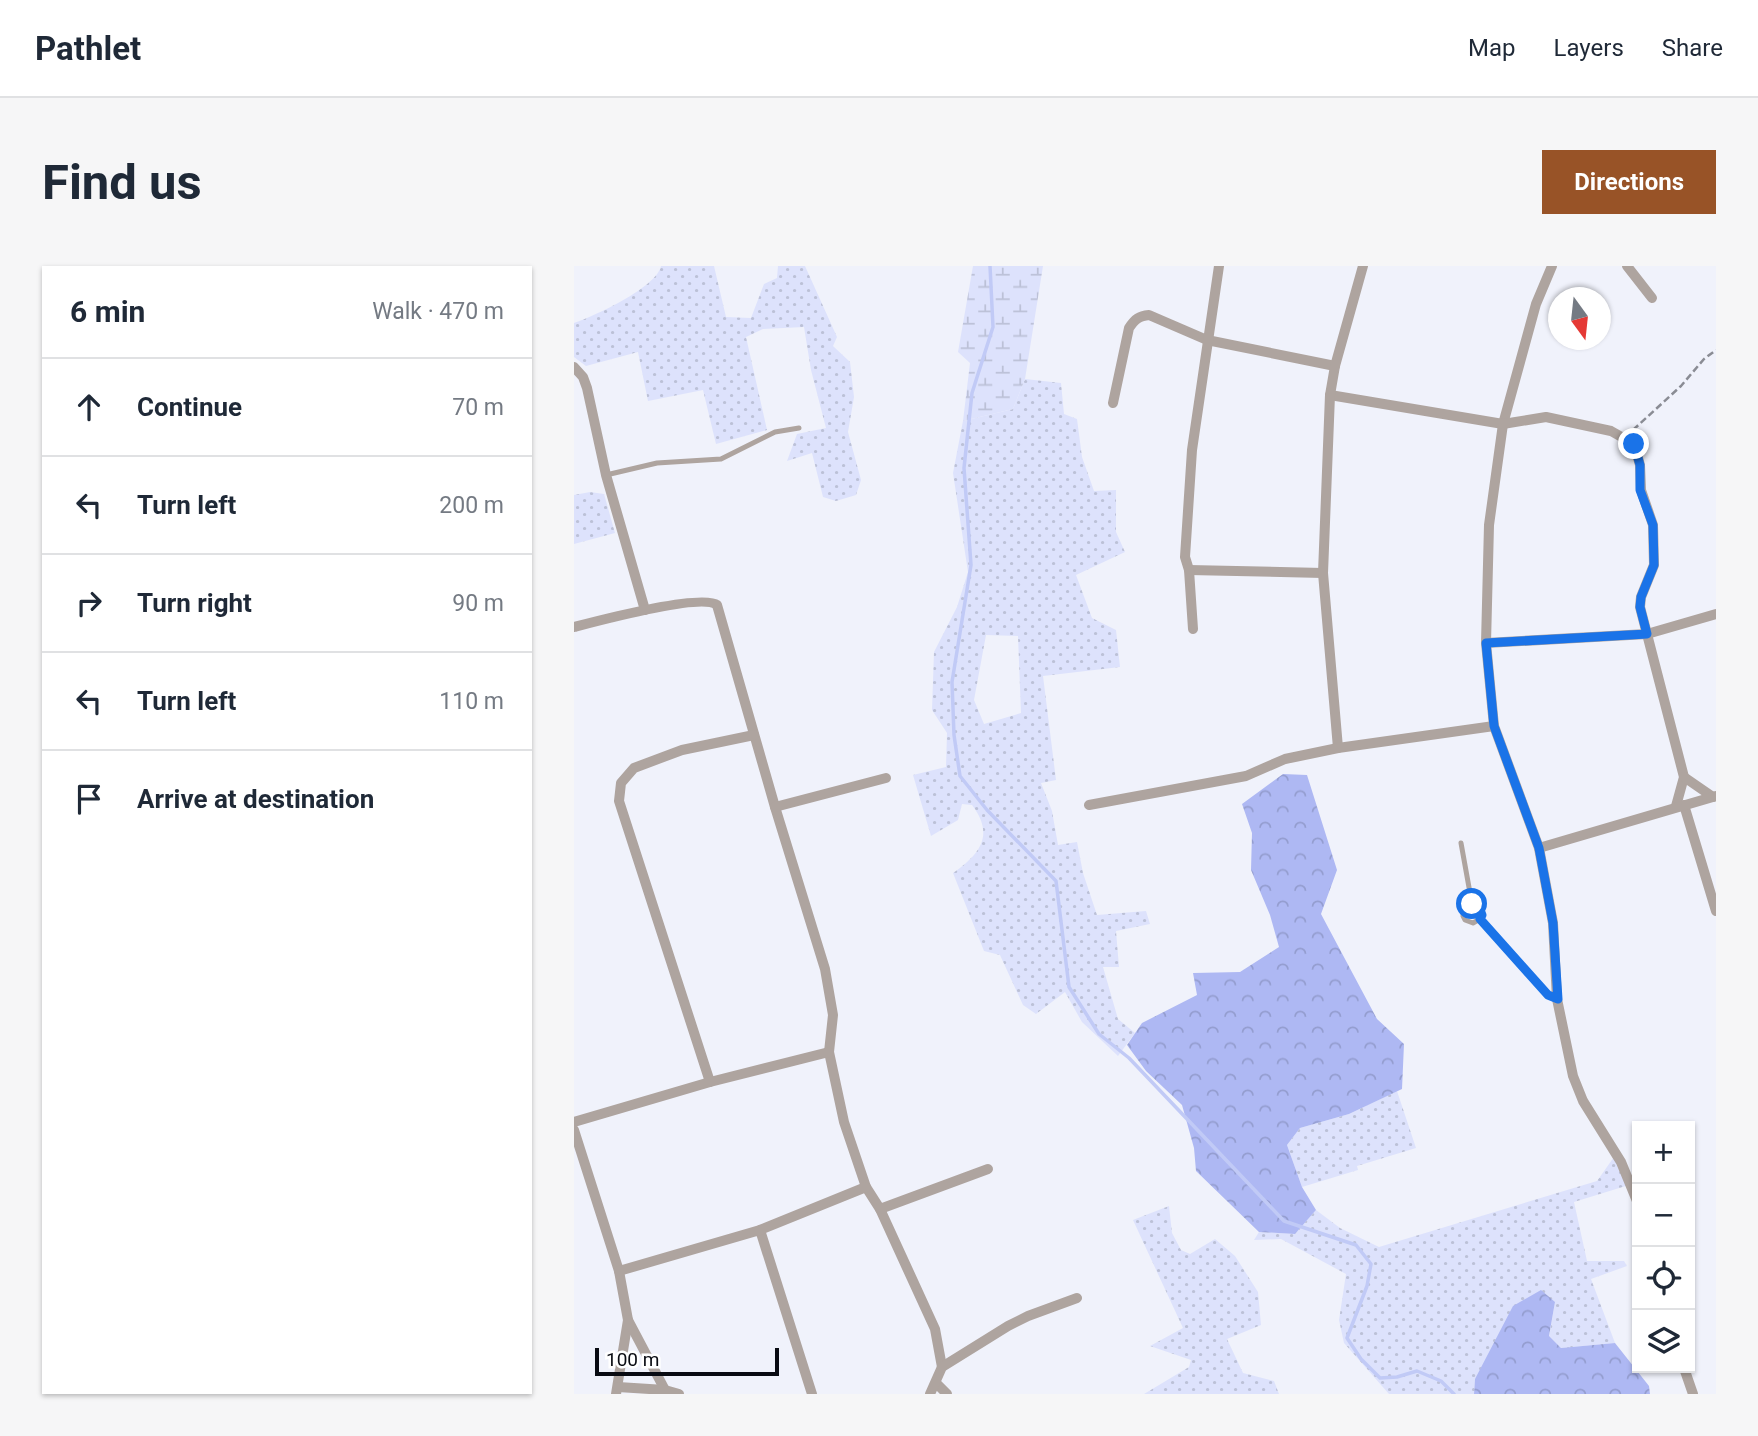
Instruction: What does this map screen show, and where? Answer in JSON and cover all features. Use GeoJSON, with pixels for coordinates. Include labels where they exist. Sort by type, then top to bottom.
{"type":"FeatureCollection","features":[{"type":"Feature","properties":{"kind":"street"},"geometry":{"type":"LineString","coordinates":[[1193,629],[1189,570],[1185,557],[1192,450],[1219,266]]}},
{"type":"Feature","properties":{"kind":"street"},"geometry":{"type":"LineString","coordinates":[[1338,748],[1323,573],[1330,395],[1335,366],[1363,266]]}},
{"type":"Feature","properties":{"kind":"street"},"geometry":{"type":"LineString","coordinates":[[1552,266],[1536,304],[1503,424],[1489,525],[1486,643],[1494,726],[1539,848],[1553,923],[1558,999],[1573,1076],[1583,1101],[1621,1162],[1632,1188]]}},
{"type":"Feature","properties":{"kind":"street"},"geometry":{"type":"LineString","coordinates":[[1627,266],[1652,298]]}},
{"type":"Feature","properties":{"kind":"street"},"geometry":{"type":"LineString","coordinates":[[1113,403],[1129,328],[1134,320],[1141,316],[1149,316],[1207,340],[1335,366]]}},
{"type":"Feature","properties":{"kind":"street"},"geometry":{"type":"LineString","coordinates":[[574,367],[583,377],[587,388],[607,475],[645,610]]}},
{"type":"Feature","properties":{"kind":"street"},"geometry":{"type":"LineString","coordinates":[[1330,395],[1503,424],[1546,417],[1611,431],[1634,444],[1640,465],[1640,490],[1653,525],[1654,565],[1641,597],[1640,607],[1684,777],[1680,806],[1716,911]]}},
{"type":"Feature","properties":{"kind":"street"},"geometry":{"type":"LineString","coordinates":[[1189,570],[1323,573]]}},
{"type":"Feature","properties":{"kind":"street"},"geometry":{"type":"LineString","coordinates":[[574,627],[645,610],[707,601],[717,605],[825,969],[833,1015],[829,1052],[844,1122],[866,1187],[880,1209],[935,1329],[942,1367],[933,1389],[947,1394]]}},
{"type":"Feature","properties":{"kind":"street"},"geometry":{"type":"LineString","coordinates":[[1486,643],[1647,634],[1716,614]]}},
{"type":"Feature","properties":{"kind":"street"},"geometry":{"type":"LineString","coordinates":[[1089,805],[1246,776],[1285,759],[1338,748],[1494,726]]}},
{"type":"Feature","properties":{"kind":"street"},"geometry":{"type":"LineString","coordinates":[[710,1082],[619,801],[621,783],[634,768],[682,750],[754,735]]}},
{"type":"Feature","properties":{"kind":"street"},"geometry":{"type":"LineString","coordinates":[[1684,777],[1714,796]]}},
{"type":"Feature","properties":{"kind":"street"},"geometry":{"type":"LineString","coordinates":[[775,807],[886,778]]}},
{"type":"Feature","properties":{"kind":"street"},"geometry":{"type":"LineString","coordinates":[[1539,848],[1714,796]]}},
{"type":"Feature","properties":{"kind":"street"},"geometry":{"type":"LineString","coordinates":[[574,1122],[710,1082],[829,1052]]}},
{"type":"Feature","properties":{"kind":"street"},"geometry":{"type":"LineString","coordinates":[[574,1130],[618,1271],[628,1320],[665,1390]]}},
{"type":"Feature","properties":{"kind":"street"},"geometry":{"type":"LineString","coordinates":[[880,1209],[988,1169]]}},
{"type":"Feature","properties":{"kind":"street"},"geometry":{"type":"LineString","coordinates":[[618,1271],[760,1230],[866,1187]]}},
{"type":"Feature","properties":{"kind":"street"},"geometry":{"type":"LineString","coordinates":[[760,1230],[812,1394]]}},
{"type":"Feature","properties":{"kind":"street"},"geometry":{"type":"LineString","coordinates":[[942,1367],[1018,1321],[1077,1298]]}},
{"type":"Feature","properties":{"kind":"street"},"geometry":{"type":"LineString","coordinates":[[628,1320],[617,1391],[665,1390],[679,1394]]}},
{"type":"Feature","properties":{"kind":"street"},"geometry":{"type":"LineString","coordinates":[[1686,1373],[1693,1394]]}},
{"type":"Feature","properties":{"kind":"lane"},"geometry":{"type":"LineString","coordinates":[[607,475],[657,463],[721,459],[775,432],[799,428]]}},
{"type":"Feature","properties":{"kind":"lane"},"geometry":{"type":"LineString","coordinates":[[1461,843],[1472,904]]}},
{"type":"Feature","properties":{"kind":"lane"},"geometry":{"type":"LineString","coordinates":[[1472,904],[1479,907],[1482,915],[1480,919],[1473,923],[1465,920],[1464,908],[1472,904]]}},
{"type":"Feature","properties":{"kind":"lane"},"geometry":{"type":"LineString","coordinates":[[1480,919],[1548,995],[1558,999]]}},
{"type":"Feature","properties":{"kind":"path"},"geometry":{"type":"LineString","coordinates":[[1624,439],[1716,350]]}},
{"type":"Feature","properties":{"kind":"green space"},"geometry":{"type":"Polygon","coordinates":[[[661,266],[714,266],[726,317],[751,318],[764,284],[777,278],[778,266],[805,266],[837,337],[833,346],[850,362],[854,397],[848,432],[861,480],[856,495],[836,501],[823,497],[812,453],[787,461],[797,434],[826,428],[811,370],[804,327],[763,329],[746,337],[767,430],[716,444],[703,390],[648,401],[638,352],[586,366],[574,357],[574,323],[637,291],[649,283],[661,266]]]}},
{"type":"Feature","properties":{"kind":"green space"},"geometry":{"type":"Polygon","coordinates":[[[973,266],[1043,266],[1025,379],[1013,409],[963,421],[970,363],[958,352],[973,266]]]}},
{"type":"Feature","properties":{"kind":"green space"},"geometry":{"type":"Polygon","coordinates":[[[1025,379],[1061,383],[1064,414],[1077,419],[1082,457],[1094,491],[1116,490],[1116,532],[1125,552],[1076,575],[1092,618],[1116,630],[1120,667],[1043,676],[1056,780],[1041,783],[1052,811],[1058,845],[1077,842],[1083,873],[1097,915],[1146,911],[1150,924],[1116,931],[1119,967],[1103,967],[1118,1019],[1135,1033],[1118,1056],[1082,1022],[1065,992],[1036,1014],[1023,1005],[1000,955],[984,951],[953,873],[971,859],[981,843],[983,826],[979,816],[972,805],[962,804],[958,820],[931,836],[913,775],[946,767],[947,733],[932,710],[934,652],[957,607],[968,572],[953,473],[963,421],[1013,409],[1025,379]],[[986,635],[974,700],[984,724],[1021,713],[1018,636],[986,635]]]}},
{"type":"Feature","properties":{"kind":"green space"},"geometry":{"type":"Polygon","coordinates":[[[590,492],[604,494],[615,533],[574,544],[574,495],[590,492]]]}},
{"type":"Feature","properties":{"kind":"green space"},"geometry":{"type":"Polygon","coordinates":[[[1283,774],[1307,775],[1337,870],[1321,914],[1377,1019],[1404,1044],[1402,1089],[1349,1114],[1300,1128],[1287,1145],[1302,1187],[1316,1210],[1295,1234],[1259,1232],[1196,1171],[1194,1148],[1182,1105],[1146,1071],[1127,1045],[1142,1023],[1197,995],[1193,973],[1240,972],[1279,947],[1270,915],[1251,870],[1252,833],[1242,804],[1283,774]]]}},
{"type":"Feature","properties":{"kind":"green space"},"geometry":{"type":"Polygon","coordinates":[[[1397,1091],[1416,1148],[1302,1187],[1287,1145],[1300,1128],[1349,1114],[1397,1091]]]}},
{"type":"Feature","properties":{"kind":"green space"},"geometry":{"type":"Polygon","coordinates":[[[1614,1157],[1629,1185],[1574,1202],[1587,1261],[1624,1261],[1627,1266],[1591,1279],[1615,1343],[1561,1348],[1549,1337],[1555,1302],[1475,1379],[1474,1394],[1389,1394],[1344,1343],[1339,1320],[1346,1274],[1281,1239],[1254,1240],[1259,1232],[1295,1234],[1316,1210],[1340,1228],[1379,1247],[1597,1181],[1614,1157]]]}},
{"type":"Feature","properties":{"kind":"green space"},"geometry":{"type":"Polygon","coordinates":[[[1169,1206],[1172,1233],[1181,1250],[1190,1254],[1215,1239],[1235,1256],[1258,1292],[1261,1325],[1227,1339],[1243,1373],[1274,1381],[1279,1394],[1144,1394],[1189,1367],[1191,1360],[1150,1346],[1183,1328],[1133,1220],[1169,1206]]]}},
{"type":"Feature","properties":{"kind":"green space"},"geometry":{"type":"Polygon","coordinates":[[[1541,1290],[1555,1302],[1549,1336],[1561,1348],[1615,1343],[1632,1364],[1632,1373],[1639,1373],[1649,1386],[1650,1394],[1474,1394],[1475,1379],[1513,1306],[1541,1290]]]}},
{"type":"Feature","properties":{"kind":"waterway"},"geometry":{"type":"LineString","coordinates":[[990,266],[993,327],[972,393],[964,468],[971,565],[952,682],[954,735],[960,776],[987,810],[1056,881],[1069,987],[1099,1034],[1129,1058],[1284,1221],[1356,1245],[1371,1264],[1367,1286],[1347,1338],[1361,1359],[1380,1378],[1397,1377],[1417,1371],[1441,1381],[1454,1394]]}},
{"type":"Feature","properties":{"kind":"route"},"geometry":{"type":"LineString","coordinates":[[1472,904],[1476,904],[1481,910],[1480,919],[1510,949],[1548,995],[1558,999],[1553,923],[1539,848],[1494,726],[1486,643],[1647,634],[1640,607],[1641,597],[1654,565],[1653,525],[1640,490],[1640,465],[1634,444]]}}]}
